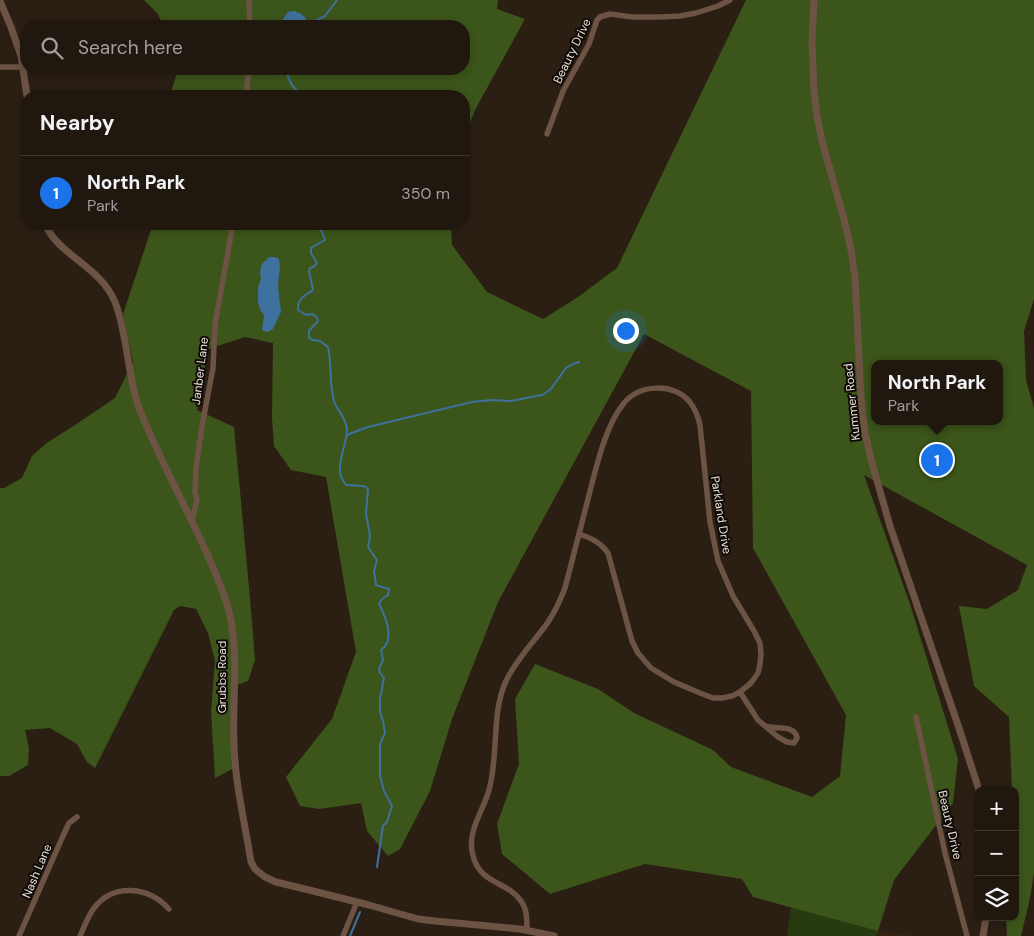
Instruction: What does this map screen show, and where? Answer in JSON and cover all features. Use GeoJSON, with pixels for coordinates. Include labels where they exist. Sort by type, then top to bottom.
{"type":"FeatureCollection","features":[{"type":"Feature","properties":{"kind":"street"},"geometry":{"type":"LineString","coordinates":[[249,0],[250,20]]}},
{"type":"Feature","properties":{"kind":"street","name":"Beauty Drive"},"geometry":{"type":"LineString","coordinates":[[547,134],[563,91],[589,44],[600,17],[610,14],[632,17],[680,16],[696,13],[730,0]]}},
{"type":"Feature","properties":{"kind":"street","name":"Kummer Road"},"geometry":{"type":"LineString","coordinates":[[814,0],[812,42],[815,99],[822,141],[851,250],[855,276],[861,397],[872,463],[890,526],[978,786]]}},
{"type":"Feature","properties":{"kind":"street"},"geometry":{"type":"LineString","coordinates":[[0,1],[20,53]]}},
{"type":"Feature","properties":{"kind":"street"},"geometry":{"type":"LineString","coordinates":[[0,67],[20,67]]}},
{"type":"Feature","properties":{"kind":"street"},"geometry":{"type":"LineString","coordinates":[[23,75],[26,90]]}},
{"type":"Feature","properties":{"kind":"street"},"geometry":{"type":"LineString","coordinates":[[247,90],[248,75]]}},
{"type":"Feature","properties":{"kind":"street","name":"Grubbs Road"},"geometry":{"type":"LineString","coordinates":[[48,230],[63,247],[91,269],[107,286],[121,322],[128,365],[138,404],[154,443],[192,520],[230,615],[233,636],[233,727],[235,757],[251,862],[258,872],[276,882],[425,920],[490,925],[554,936]]}},
{"type":"Feature","properties":{"kind":"street","name":"Janber Lane"},"geometry":{"type":"LineString","coordinates":[[192,520],[197,500],[195,492],[196,468],[213,368],[215,324],[232,230]]}},
{"type":"Feature","properties":{"kind":"street","name":"Parkland Drive"},"geometry":{"type":"LineString","coordinates":[[527,930],[527,915],[521,902],[514,894],[488,879],[479,869],[471,848],[472,836],[492,778],[498,714],[503,688],[510,673],[556,608],[564,588],[603,447],[615,417],[625,403],[637,393],[650,388],[669,389],[684,397],[694,409],[700,425],[710,522],[718,561],[733,596],[760,643],[759,669],[751,683],[740,692]]}},
{"type":"Feature","properties":{"kind":"street"},"geometry":{"type":"LineString","coordinates":[[579,534],[602,545],[608,553],[632,641],[651,668],[674,682],[708,696],[727,698],[740,692],[755,716],[778,737],[787,742],[794,743],[798,738],[793,730],[766,726]]}},
{"type":"Feature","properties":{"kind":"street","name":"Beauty Drive"},"geometry":{"type":"LineString","coordinates":[[916,717],[945,853],[967,936]]}},
{"type":"Feature","properties":{"kind":"street","name":"Nash Lane"},"geometry":{"type":"LineString","coordinates":[[19,936],[69,823],[76,817]]}},
{"type":"Feature","properties":{"kind":"street"},"geometry":{"type":"LineString","coordinates":[[80,936],[94,909],[101,901],[122,891],[131,890],[150,894],[169,909]]}},
{"type":"Feature","properties":{"kind":"street"},"geometry":{"type":"LineString","coordinates":[[343,936],[357,902]]}},
{"type":"Feature","properties":{"kind":"street"},"geometry":{"type":"LineString","coordinates":[[983,936],[985,921]]}},
{"type":"Feature","properties":{"kind":"shaded area"},"geometry":{"type":"Polygon","coordinates":[[[878,931],[918,936],[876,936],[878,931]]]}},
{"type":"Feature","properties":{"kind":"green space"},"geometry":{"type":"Polygon","coordinates":[[[144,0],[498,0],[497,9],[525,19],[475,110],[470,123],[470,90],[172,90],[176,75],[470,75],[470,20],[160,20],[158,14],[144,0]]]}},
{"type":"Feature","properties":{"kind":"green space"},"geometry":{"type":"Polygon","coordinates":[[[746,0],[1034,0],[1034,299],[1024,331],[1026,380],[1034,408],[1034,873],[1021,936],[1007,936],[1006,921],[1019,921],[1019,786],[1012,786],[1009,717],[974,686],[959,606],[987,609],[1018,590],[1027,565],[864,475],[910,604],[958,759],[953,803],[894,880],[878,931],[753,897],[742,879],[645,864],[550,894],[502,854],[497,824],[519,764],[515,699],[535,664],[598,689],[634,713],[713,750],[731,767],[812,797],[840,776],[846,715],[753,548],[751,391],[644,334],[498,602],[452,719],[430,791],[400,849],[388,856],[367,831],[361,803],[319,809],[300,806],[286,777],[332,719],[356,652],[326,477],[291,470],[274,446],[272,418],[273,343],[245,337],[208,349],[197,410],[234,427],[255,660],[248,681],[234,686],[236,767],[215,778],[211,711],[215,661],[208,633],[196,609],[180,606],[174,610],[95,768],[87,762],[77,744],[50,728],[25,730],[29,748],[28,765],[9,776],[0,776],[0,488],[4,488],[22,478],[32,456],[48,442],[115,398],[133,362],[123,314],[151,230],[451,230],[452,245],[487,292],[543,319],[578,297],[617,268],[746,0]]]}},
{"type":"Feature","properties":{"kind":"green space"},"geometry":{"type":"Polygon","coordinates":[[[791,907],[878,931],[876,936],[787,936],[791,907]]]}},
{"type":"Feature","properties":{"kind":"water"},"geometry":{"type":"Polygon","coordinates":[[[288,12],[300,13],[307,20],[283,20],[288,12]]]}},
{"type":"Feature","properties":{"kind":"water"},"geometry":{"type":"Polygon","coordinates":[[[269,257],[279,259],[278,286],[281,312],[273,329],[267,332],[262,330],[264,315],[258,303],[258,287],[261,279],[262,264],[269,257]]]}},
{"type":"Feature","properties":{"kind":"waterway"},"geometry":{"type":"LineString","coordinates":[[317,20],[325,16],[337,0]]}},
{"type":"Feature","properties":{"kind":"waterway"},"geometry":{"type":"LineString","coordinates":[[288,75],[295,90]]}},
{"type":"Feature","properties":{"kind":"waterway"},"geometry":{"type":"LineString","coordinates":[[321,230],[325,240],[311,248],[311,253],[317,263],[309,271],[313,290],[300,300],[298,310],[306,315],[313,314],[317,318],[318,321],[309,331],[309,338],[320,341],[328,347],[334,401],[345,421],[347,429],[340,466],[341,475],[346,485],[364,486],[368,489],[366,514],[370,536],[368,547],[377,560],[374,571],[376,585],[389,589],[388,595],[379,603],[389,634],[388,640],[381,650],[383,660],[379,669],[384,678],[380,699],[380,712],[385,733],[380,744],[380,776],[384,791],[392,806],[387,822],[383,826],[377,867]]}},
{"type":"Feature","properties":{"kind":"waterway"},"geometry":{"type":"LineString","coordinates":[[347,436],[368,427],[472,402],[511,401],[542,395],[550,390],[566,368],[579,362]]}},
{"type":"Feature","properties":{"kind":"waterway"},"geometry":{"type":"LineString","coordinates":[[350,936],[360,912]]}},
{"type":"Feature","properties":{"kind":"place","name":"North Park"},"geometry":{"type":"Point","coordinates":[937,460]}}]}
